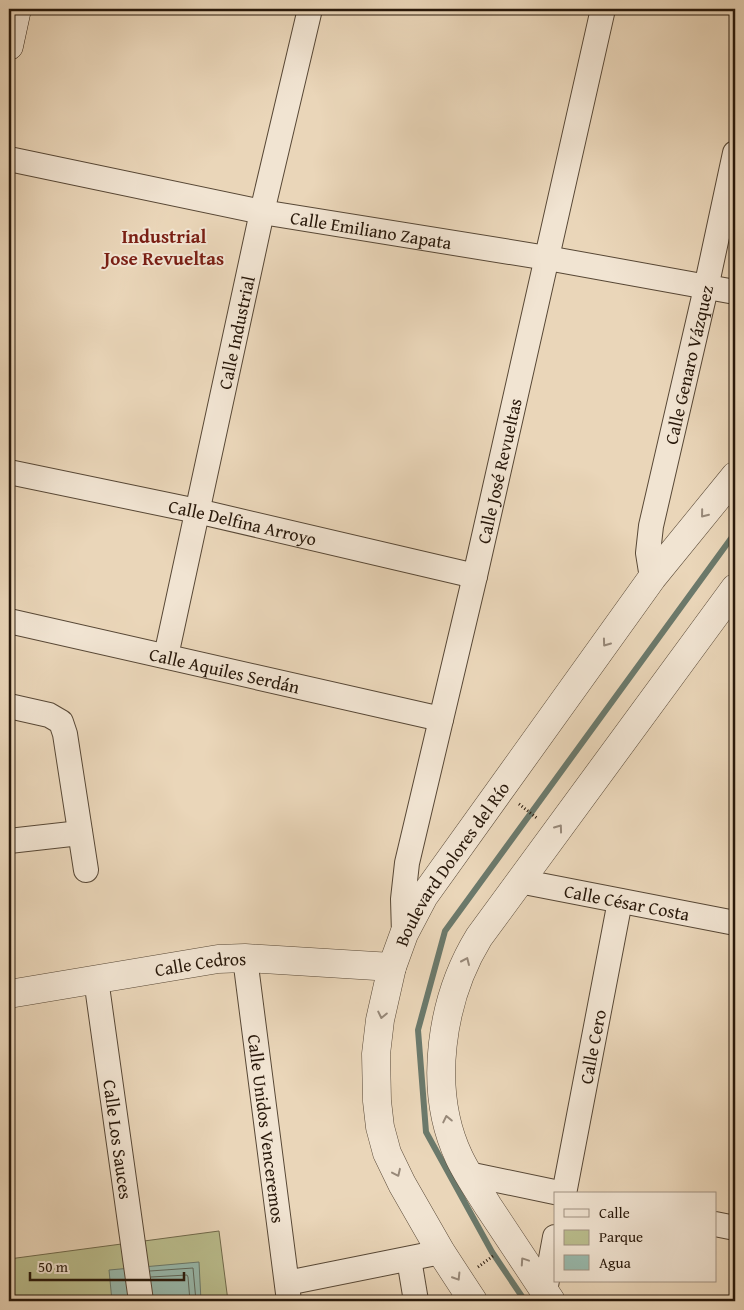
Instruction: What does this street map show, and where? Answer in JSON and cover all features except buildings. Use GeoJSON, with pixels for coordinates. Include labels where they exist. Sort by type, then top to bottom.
{"type":"FeatureCollection","features":[{"type":"Feature","properties":{"kind":"street"},"geometry":{"type":"LineString","coordinates":[[9,46],[17,9]]}},
{"type":"Feature","properties":{"kind":"street","name":"Calle Industrial"},"geometry":{"type":"LineString","coordinates":[[166,656],[262,212],[310,9]]}},
{"type":"Feature","properties":{"kind":"street","name":"Calle José Revueltas"},"geometry":{"type":"LineString","coordinates":[[404,934],[403,898],[407,863],[603,9]]}},
{"type":"Feature","properties":{"kind":"street","name":"Calle Genaro Vázquez"},"geometry":{"type":"LineString","coordinates":[[652,578],[648,553],[651,526],[735,153]]}},
{"type":"Feature","properties":{"kind":"street","name":"Calle Emiliano Zapata"},"geometry":{"type":"LineString","coordinates":[[9,159],[262,212],[547,258],[735,292]]}},
{"type":"Feature","properties":{"kind":"street","name":"Calle Delfina Arroyo"},"geometry":{"type":"LineString","coordinates":[[9,472],[197,511],[474,576]]}},
{"type":"Feature","properties":{"kind":"street","name":"Boulevard Dolores del Río"},"geometry":{"type":"LineString","coordinates":[[473,1301],[402,1184],[387,1152],[380,1127],[377,1101],[376,1054],[380,1020],[392,967],[404,934],[424,896],[652,578],[735,476]]}},
{"type":"Feature","properties":{"kind":"street"},"geometry":{"type":"LineString","coordinates":[[548,1296],[468,1174],[458,1156],[449,1131],[441,1086],[443,1039],[452,995],[470,951],[479,937],[519,881],[725,616],[735,588]]}},
{"type":"Feature","properties":{"kind":"street","name":"Calle Aquiles Serdán"},"geometry":{"type":"LineString","coordinates":[[9,621],[441,719]]}},
{"type":"Feature","properties":{"kind":"street"},"geometry":{"type":"LineString","coordinates":[[9,706],[49,716],[61,722],[65,734],[86,870]]}},
{"type":"Feature","properties":{"kind":"street"},"geometry":{"type":"LineString","coordinates":[[9,840],[80,833]]}},
{"type":"Feature","properties":{"kind":"street","name":"Calle César Costa"},"geometry":{"type":"LineString","coordinates":[[519,881],[735,923]]}},
{"type":"Feature","properties":{"kind":"street","name":"Calle Cero"},"geometry":{"type":"LineString","coordinates":[[564,1192],[620,901]]}},
{"type":"Feature","properties":{"kind":"street","name":"Calle Cedros"},"geometry":{"type":"LineString","coordinates":[[9,994],[218,960],[244,958],[392,967]]}},
{"type":"Feature","properties":{"kind":"street","name":"Calle Unidos Venceremos"},"geometry":{"type":"LineString","coordinates":[[244,958],[288,1292]]}},
{"type":"Feature","properties":{"kind":"street","name":"Calle Los Sauces"},"geometry":{"type":"LineString","coordinates":[[96,979],[141,1301]]}},
{"type":"Feature","properties":{"kind":"street"},"geometry":{"type":"LineString","coordinates":[[468,1174],[554,1192]]}},
{"type":"Feature","properties":{"kind":"street"},"geometry":{"type":"LineString","coordinates":[[716,1224],[735,1228]]}},
{"type":"Feature","properties":{"kind":"street"},"geometry":{"type":"LineString","coordinates":[[548,1296],[554,1245]]}},
{"type":"Feature","properties":{"kind":"street"},"geometry":{"type":"LineString","coordinates":[[288,1292],[409,1259],[442,1252]]}},
{"type":"Feature","properties":{"kind":"street"},"geometry":{"type":"LineString","coordinates":[[409,1259],[416,1301]]}},
{"type":"Feature","properties":{"kind":"path"},"geometry":{"type":"LineString","coordinates":[[515,800],[542,822]]}},
{"type":"Feature","properties":{"kind":"path"},"geometry":{"type":"LineString","coordinates":[[473,1270],[493,1255]]}},
{"type":"Feature","properties":{"kind":"green space"},"geometry":{"type":"Polygon","coordinates":[[[219,1231],[228,1301],[9,1301],[9,1259],[219,1231]]]}},
{"type":"Feature","properties":{"kind":"water"},"geometry":{"type":"Polygon","coordinates":[[[199,1262],[201,1301],[112,1301],[109,1270],[199,1262]]]}},
{"type":"Feature","properties":{"kind":"waterway"},"geometry":{"type":"LineString","coordinates":[[525,1301],[492,1252],[426,1132],[418,1030],[445,931],[735,533]]}},
{"type":"Feature","properties":{"kind":"district","name":"Industrial Jose Revueltas"},"geometry":{"type":"Point","coordinates":[164,247]}}]}
